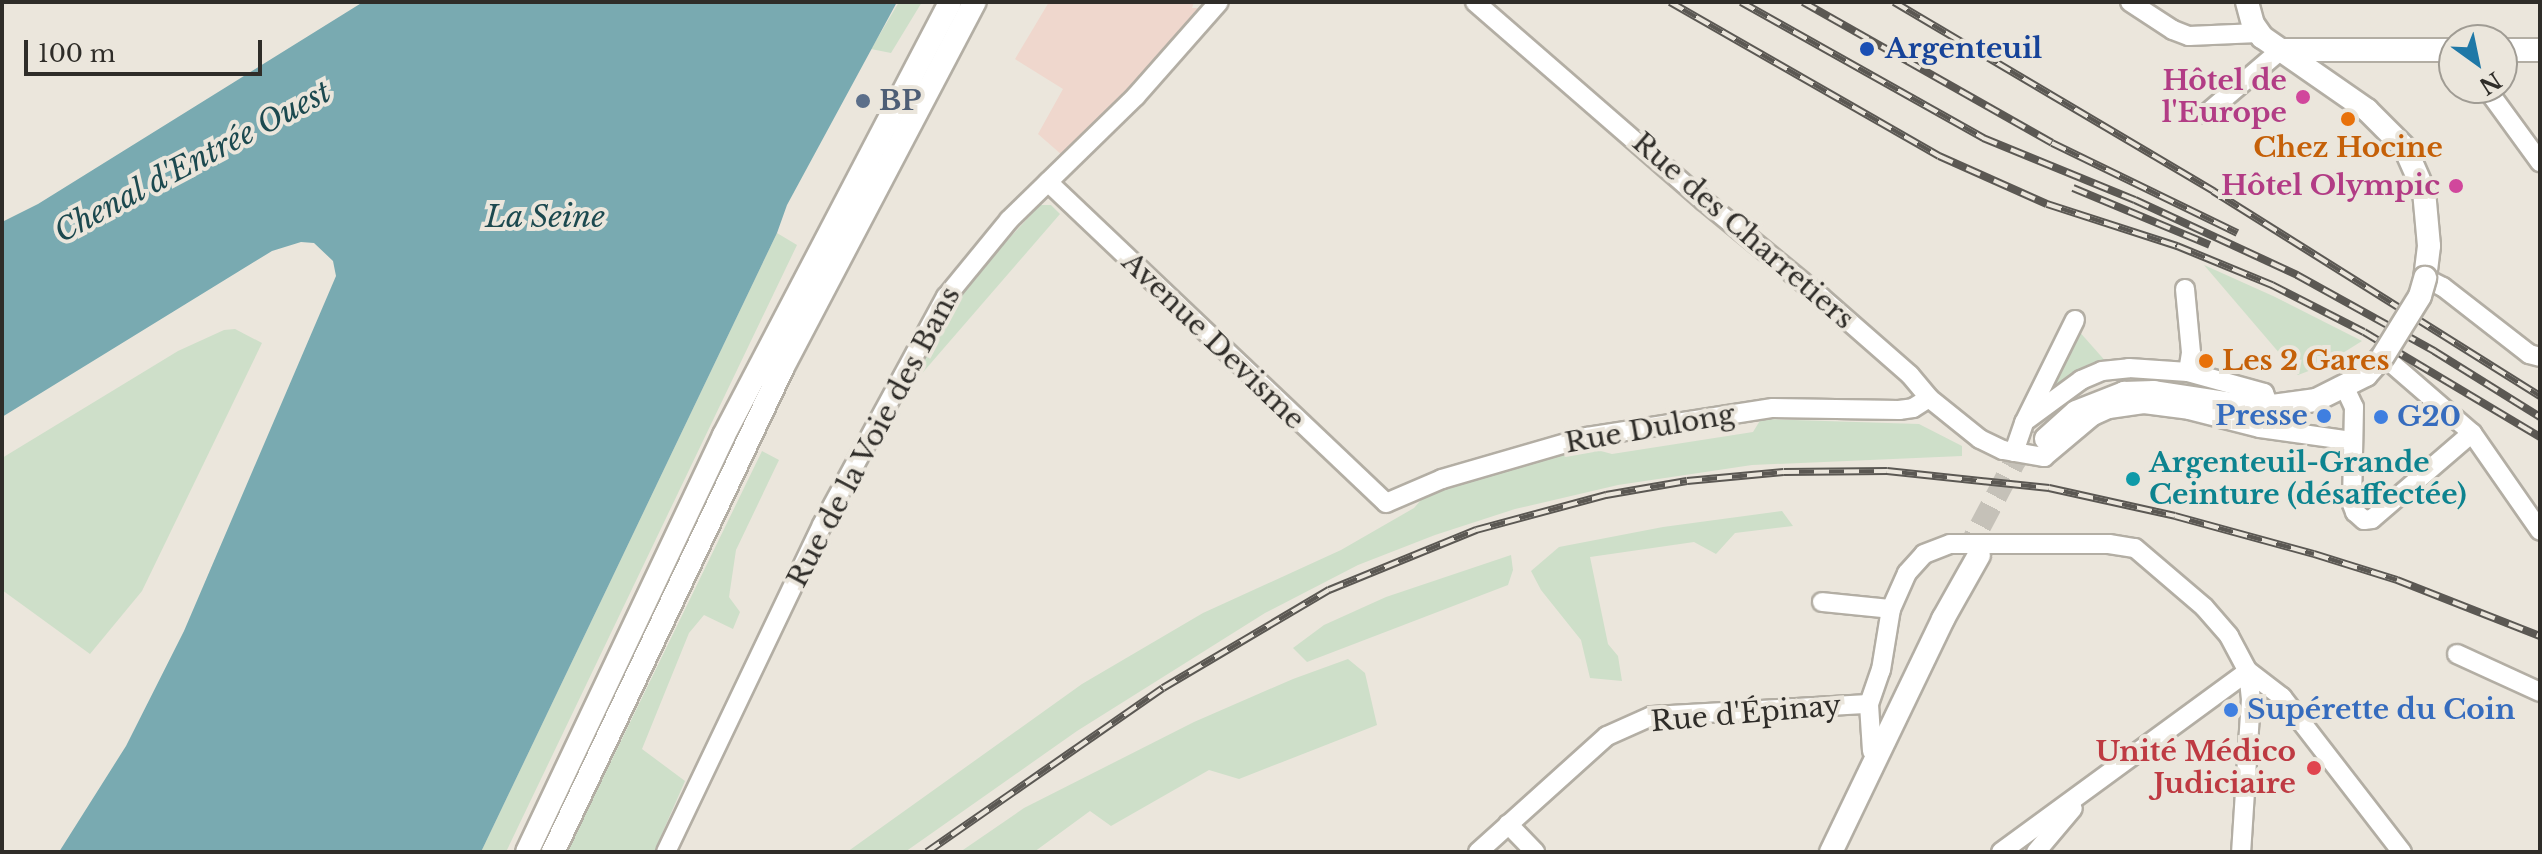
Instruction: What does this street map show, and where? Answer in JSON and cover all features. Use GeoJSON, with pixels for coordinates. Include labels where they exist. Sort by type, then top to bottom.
{"type":"FeatureCollection","features":[{"type":"Feature","properties":{"kind":"main road"},"geometry":{"type":"LineString","coordinates":[[527,852],[724,435],[950,2]]}},
{"type":"Feature","properties":{"kind":"main road"},"geometry":{"type":"LineString","coordinates":[[553,852],[776,380],[975,2]]}},
{"type":"Feature","properties":{"kind":"main road"},"geometry":{"type":"LineString","coordinates":[[2038,430],[2124,393],[2154,392],[2258,408],[2302,403],[2345,388],[2366,375],[2383,356],[2420,296],[2425,278],[2428,220],[2415,164],[2387,127],[2258,33],[2247,2]]}},
{"type":"Feature","properties":{"kind":"main road"},"geometry":{"type":"LineString","coordinates":[[2326,80],[2334,59],[2344,48]]}},
{"type":"Feature","properties":{"kind":"main road"},"geometry":{"type":"LineString","coordinates":[[2281,50],[2438,50]]}},
{"type":"Feature","properties":{"kind":"main road"},"geometry":{"type":"LineString","coordinates":[[2518,50],[2540,50]]}},
{"type":"Feature","properties":{"kind":"main road"},"geometry":{"type":"LineString","coordinates":[[2038,430],[2083,398],[2128,384],[2176,387],[2268,403],[2302,403]]}},
{"type":"Feature","properties":{"kind":"main road"},"geometry":{"type":"LineString","coordinates":[[1831,852],[1972,555],[1872,751],[1856,796]]}},
{"type":"Feature","properties":{"kind":"street","name":"Rue de la Voie des Bans"},"geometry":{"type":"LineString","coordinates":[[666,852],[822,525],[946,297],[1009,220],[1136,96],[1219,2]]}},
{"type":"Feature","properties":{"kind":"street","name":"Rue des Charretiers"},"geometry":{"type":"LineString","coordinates":[[1475,2],[1704,201],[1821,297],[1910,375],[1929,398],[1980,439],[2014,452]]}},
{"type":"Feature","properties":{"kind":"street"},"geometry":{"type":"LineString","coordinates":[[2130,2],[2173,30],[2189,36],[2258,33]]}},
{"type":"Feature","properties":{"kind":"street"},"geometry":{"type":"LineString","coordinates":[[2206,114],[2281,50]]}},
{"type":"Feature","properties":{"kind":"street"},"geometry":{"type":"LineString","coordinates":[[2498,104],[2540,162]]}},
{"type":"Feature","properties":{"kind":"street","name":"Avenue Devisme"},"geometry":{"type":"LineString","coordinates":[[1048,182],[1378,499]]}},
{"type":"Feature","properties":{"kind":"street"},"geometry":{"type":"LineString","coordinates":[[2425,278],[2443,287],[2529,354],[2540,357]]}},
{"type":"Feature","properties":{"kind":"street"},"geometry":{"type":"LineString","coordinates":[[2185,289],[2191,353],[2188,372]]}},
{"type":"Feature","properties":{"kind":"street"},"geometry":{"type":"LineString","coordinates":[[2038,430],[2075,320]]}},
{"type":"Feature","properties":{"kind":"street"},"geometry":{"type":"LineString","coordinates":[[2383,356],[2472,433],[2540,531]]}},
{"type":"Feature","properties":{"kind":"street"},"geometry":{"type":"LineString","coordinates":[[2014,452],[2038,430],[2058,393],[2102,371],[2129,368],[2188,372],[2264,393],[2268,403]]}},
{"type":"Feature","properties":{"kind":"street"},"geometry":{"type":"LineString","coordinates":[[2345,388],[2354,407],[2352,504],[2364,520],[2382,513],[2472,433]]}},
{"type":"Feature","properties":{"kind":"street","name":"Rue Dulong"},"geometry":{"type":"LineString","coordinates":[[1378,499],[1393,503],[1442,479],[1587,437],[1773,408],[1913,408],[1929,398]]}},
{"type":"Feature","properties":{"kind":"street"},"geometry":{"type":"LineString","coordinates":[[2014,452],[2049,455],[2080,424],[2109,409],[2127,405],[2156,405],[2260,428],[2353,441]]}},
{"type":"Feature","properties":{"kind":"street"},"geometry":{"type":"LineString","coordinates":[[1872,751],[1869,704],[1881,670],[1897,590],[1915,562],[1937,547],[1950,544],[2109,544],[2135,548],[2204,607],[2229,636],[2248,671],[2251,699],[2241,852]]}},
{"type":"Feature","properties":{"kind":"street"},"geometry":{"type":"LineString","coordinates":[[1822,602],[1891,609]]}},
{"type":"Feature","properties":{"kind":"street"},"geometry":{"type":"LineString","coordinates":[[2457,654],[2540,692]]}},
{"type":"Feature","properties":{"kind":"street"},"geometry":{"type":"LineString","coordinates":[[2001,852],[2248,671]]}},
{"type":"Feature","properties":{"kind":"street"},"geometry":{"type":"LineString","coordinates":[[2248,671],[2282,697],[2402,852]]}},
{"type":"Feature","properties":{"kind":"street","name":"Rue d'Épinay"},"geometry":{"type":"LineString","coordinates":[[1478,852],[1607,736],[1652,716],[1869,704]]}},
{"type":"Feature","properties":{"kind":"street"},"geometry":{"type":"LineString","coordinates":[[2036,852],[2089,788]]}},
{"type":"Feature","properties":{"kind":"street"},"geometry":{"type":"LineString","coordinates":[[1508,824],[1535,852]]}},
{"type":"Feature","properties":{"kind":"shaded area"},"geometry":{"type":"Polygon","coordinates":[[[1049,2],[1194,2],[1192,8],[1198,8],[1197,15],[1140,79],[1062,155],[1038,134],[1063,89],[1015,59],[1049,2]]]}},
{"type":"Feature","properties":{"kind":"green space"},"geometry":{"type":"Polygon","coordinates":[[[899,2],[922,2],[891,53],[871,49],[899,2]]]}},
{"type":"Feature","properties":{"kind":"green space"},"geometry":{"type":"Polygon","coordinates":[[[1040,205],[1051,205],[1060,214],[905,393],[926,351],[977,273],[1040,205]]]}},
{"type":"Feature","properties":{"kind":"green space"},"geometry":{"type":"Polygon","coordinates":[[[777,233],[797,245],[506,852],[481,852],[777,233]]]}},
{"type":"Feature","properties":{"kind":"green space"},"geometry":{"type":"Polygon","coordinates":[[[2204,265],[2362,341],[2322,366],[2298,375],[2204,265]]]}},
{"type":"Feature","properties":{"kind":"green space"},"geometry":{"type":"Polygon","coordinates":[[[235,329],[262,343],[142,591],[90,654],[2,590],[2,458],[178,351],[224,330],[235,329]]]}},
{"type":"Feature","properties":{"kind":"green space"},"geometry":{"type":"Polygon","coordinates":[[[2077,329],[2108,364],[2054,386],[2052,383],[2077,329]]]}},
{"type":"Feature","properties":{"kind":"green space"},"geometry":{"type":"Polygon","coordinates":[[[1761,419],[1919,424],[1962,446],[1962,456],[1752,465],[1618,485],[1515,509],[1435,535],[1358,565],[1265,613],[1077,731],[905,852],[847,852],[1082,684],[1203,613],[1341,550],[1414,508],[1428,492],[1586,447],[1612,454],[1753,432],[1761,419]]]}},
{"type":"Feature","properties":{"kind":"green space"},"geometry":{"type":"Polygon","coordinates":[[[762,451],[779,460],[736,550],[729,597],[740,612],[733,629],[704,615],[689,633],[642,749],[685,781],[654,852],[567,852],[762,451]]]}},
{"type":"Feature","properties":{"kind":"green space"},"geometry":{"type":"Polygon","coordinates":[[[1782,511],[1793,526],[1735,533],[1716,554],[1694,542],[1590,557],[1608,644],[1618,656],[1622,681],[1590,678],[1581,640],[1541,590],[1531,571],[1559,547],[1663,527],[1782,511]]]}},
{"type":"Feature","properties":{"kind":"green space"},"geometry":{"type":"Polygon","coordinates":[[[1511,555],[1513,570],[1508,585],[1307,662],[1293,648],[1324,625],[1386,597],[1511,555]]]}},
{"type":"Feature","properties":{"kind":"green space"},"geometry":{"type":"Polygon","coordinates":[[[1348,659],[1365,673],[1377,725],[1239,779],[1209,770],[1111,826],[1090,811],[1034,852],[960,852],[1024,808],[1194,722],[1348,659]]]}},
{"type":"Feature","properties":{"kind":"water","name":"La Seine"},"geometry":{"type":"Polygon","coordinates":[[[363,2],[897,2],[787,205],[777,233],[481,852],[59,852],[126,746],[184,631],[336,276],[333,261],[314,243],[301,242],[272,251],[2,417],[2,222],[38,204],[363,2]]]}},
{"type":"Feature","properties":{"kind":"tunnel"},"geometry":{"type":"LineString","coordinates":[[1965,555],[2015,461],[2038,434]]}},
{"type":"Feature","properties":{"kind":"railway"},"geometry":{"type":"LineString","coordinates":[[1670,2],[1939,156],[2047,204],[2177,246],[2272,285],[2364,332],[2540,437]]}},
{"type":"Feature","properties":{"kind":"railway"},"geometry":{"type":"LineString","coordinates":[[1741,2],[1983,138],[2135,200],[2297,275],[2434,351],[2540,417]]}},
{"type":"Feature","properties":{"kind":"railway"},"geometry":{"type":"LineString","coordinates":[[1803,2],[2052,143],[2237,233]]}},
{"type":"Feature","properties":{"kind":"railway"},"geometry":{"type":"LineString","coordinates":[[1894,2],[2213,191],[2540,396]]}},
{"type":"Feature","properties":{"kind":"railway"},"geometry":{"type":"LineString","coordinates":[[2073,188],[2210,245]]}},
{"type":"Feature","properties":{"kind":"railway"},"geometry":{"type":"LineString","coordinates":[[927,852],[1163,688],[1329,590],[1476,530],[1606,495],[1687,481],[1784,472],[1887,471],[2049,488],[2175,516],[2314,554],[2397,580],[2540,636]]}},
{"type":"Feature","properties":{"kind":"place","name":"Argenteuil"},"geometry":{"type":"Point","coordinates":[1867,49]}},
{"type":"Feature","properties":{"kind":"place","name":"Hôtel de l'Europe"},"geometry":{"type":"Point","coordinates":[2303,97]}},
{"type":"Feature","properties":{"kind":"place","name":"BP"},"geometry":{"type":"Point","coordinates":[863,101]}},
{"type":"Feature","properties":{"kind":"place","name":"Chez Hocine"},"geometry":{"type":"Point","coordinates":[2348,119]}},
{"type":"Feature","properties":{"kind":"place","name":"Hôtel Olympic"},"geometry":{"type":"Point","coordinates":[2456,186]}},
{"type":"Feature","properties":{"kind":"place","name":"Les 2 Gares"},"geometry":{"type":"Point","coordinates":[2206,361]}},
{"type":"Feature","properties":{"kind":"place","name":"Presse"},"geometry":{"type":"Point","coordinates":[2324,416]}},
{"type":"Feature","properties":{"kind":"place","name":"G20"},"geometry":{"type":"Point","coordinates":[2381,417]}},
{"type":"Feature","properties":{"kind":"place","name":"Argenteuil-Grande Ceinture (désaffectée)"},"geometry":{"type":"Point","coordinates":[2133,479]}},
{"type":"Feature","properties":{"kind":"place","name":"Supérette du Coin"},"geometry":{"type":"Point","coordinates":[2231,710]}},
{"type":"Feature","properties":{"kind":"place","name":"Unité Médico Judiciaire"},"geometry":{"type":"Point","coordinates":[2314,768]}},
{"type":"Feature","properties":{"kind":"water label","name":"Chenal d'Entrée Ouest"},"geometry":{"type":"Point","coordinates":[193,162]}}]}
